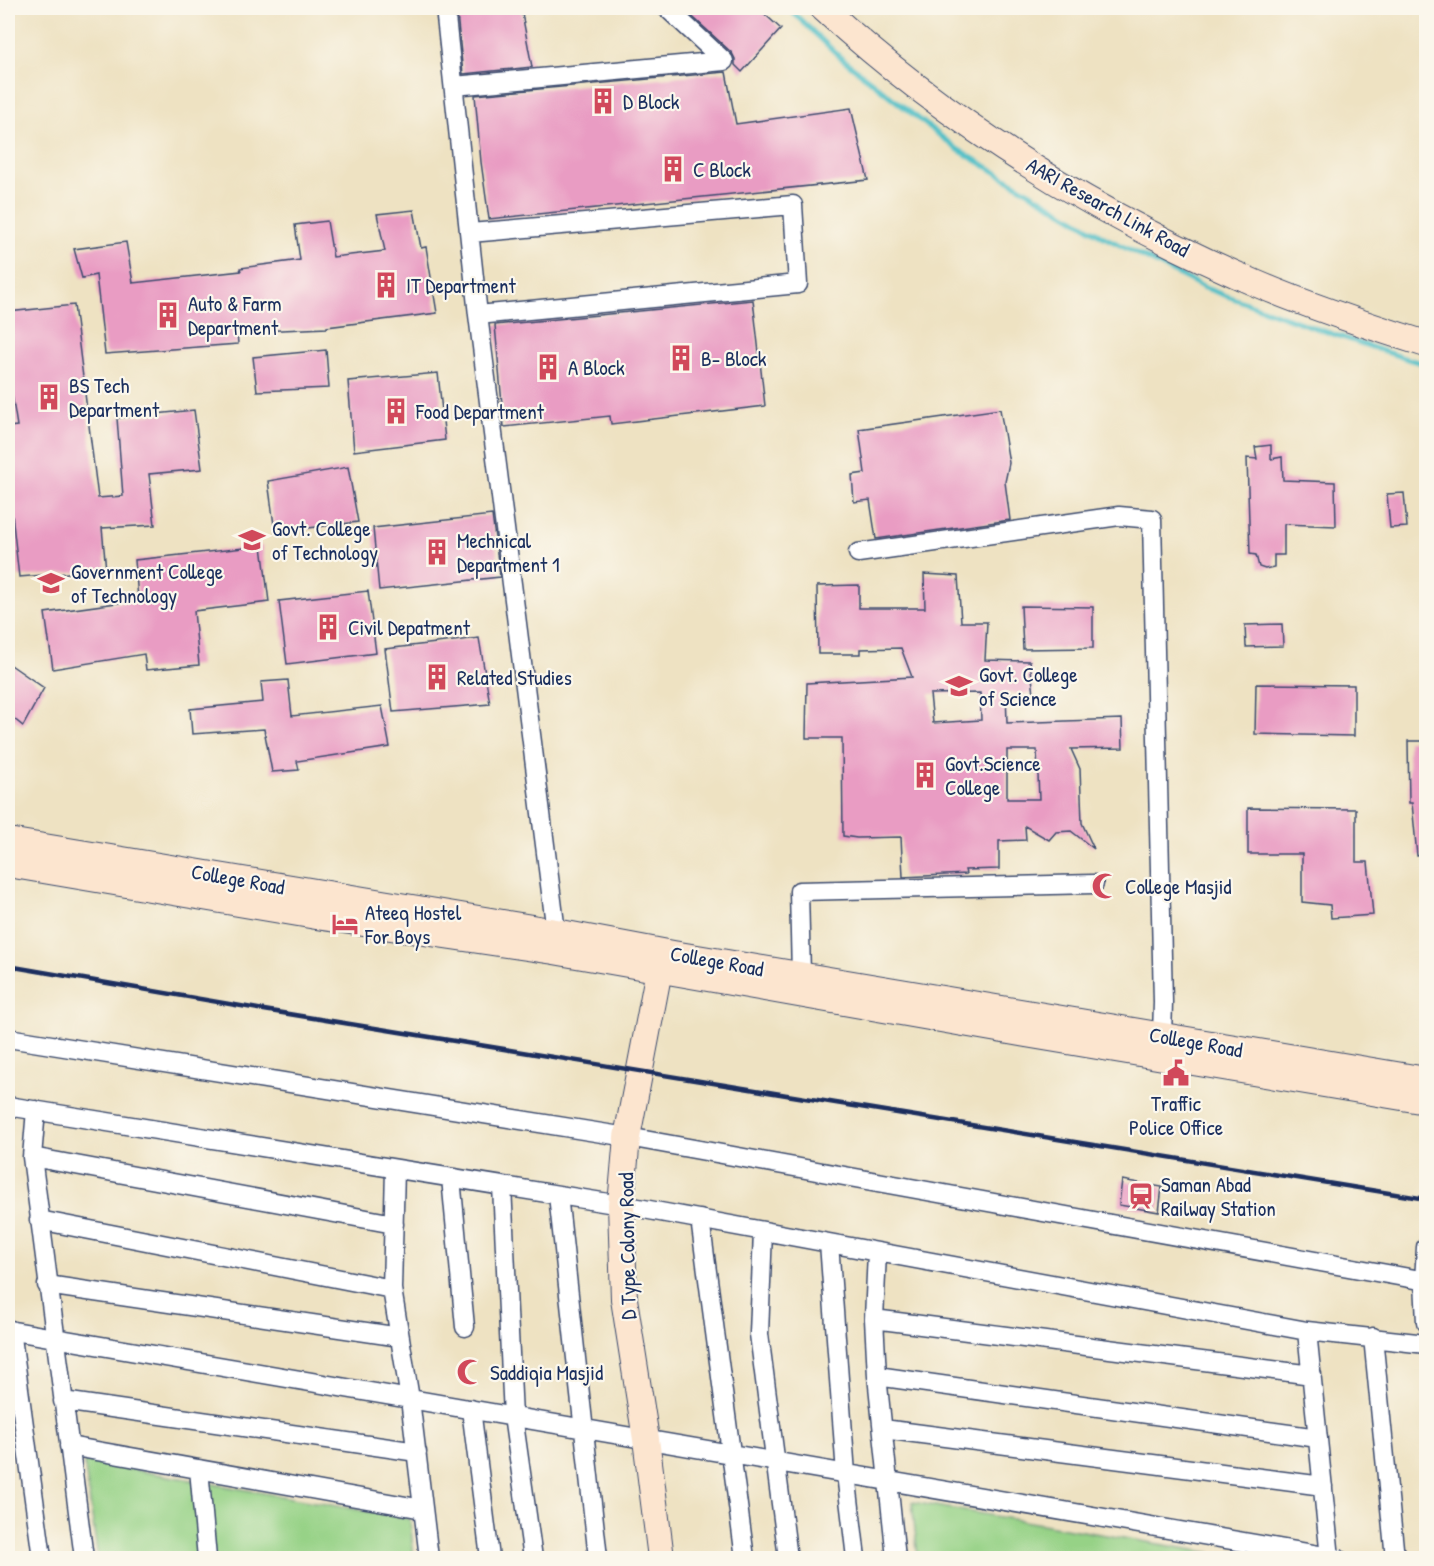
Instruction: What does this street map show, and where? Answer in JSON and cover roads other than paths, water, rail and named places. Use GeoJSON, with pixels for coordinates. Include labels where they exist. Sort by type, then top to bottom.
{"type":"FeatureCollection","features":[{"type":"Feature","properties":{"kind":"main road","name":"AARI Research Link Road"},"geometry":{"type":"LineString","coordinates":[[823,8],[869,48],[986,137],[1105,209],[1172,245],[1256,284],[1353,321],[1426,344]]}},
{"type":"Feature","properties":{"kind":"main road","name":"College Road"},"geometry":{"type":"LineString","coordinates":[[8,841],[1426,1080]]}},
{"type":"Feature","properties":{"kind":"main road","name":"College Road"},"geometry":{"type":"LineString","coordinates":[[8,864],[316,916],[543,950],[1426,1101]]}},
{"type":"Feature","properties":{"kind":"main road","name":"D Type Colony Road"},"geometry":{"type":"LineString","coordinates":[[664,971],[633,1138],[627,1206],[624,1299],[673,1558]]}},
{"type":"Feature","properties":{"kind":"main road","name":"D Type Colony Road"},"geometry":{"type":"LineString","coordinates":[[651,1440],[661,1558]]}},
{"type":"Feature","properties":{"kind":"street"},"geometry":{"type":"LineString","coordinates":[[445,8],[478,315],[556,932]]}},
{"type":"Feature","properties":{"kind":"street"},"geometry":{"type":"LineString","coordinates":[[454,86],[724,61],[667,8]]}},
{"type":"Feature","properties":{"kind":"street"},"geometry":{"type":"LineString","coordinates":[[470,233],[793,205],[798,284],[478,315]]}},
{"type":"Feature","properties":{"kind":"street"},"geometry":{"type":"LineString","coordinates":[[858,553],[1119,516],[1152,519],[1162,1036]]}},
{"type":"Feature","properties":{"kind":"street"},"geometry":{"type":"LineString","coordinates":[[801,975],[799,891],[1094,884]]}},
{"type":"Feature","properties":{"kind":"street"},"geometry":{"type":"LineString","coordinates":[[8,1038],[633,1138],[1425,1281]]}},
{"type":"Feature","properties":{"kind":"street"},"geometry":{"type":"LineString","coordinates":[[8,1106],[627,1206],[1307,1330],[1426,1344]]}},
{"type":"Feature","properties":{"kind":"street"},"geometry":{"type":"LineString","coordinates":[[36,1110],[32,1158],[84,1558]]}},
{"type":"Feature","properties":{"kind":"street"},"geometry":{"type":"LineString","coordinates":[[32,1158],[393,1224]]}},
{"type":"Feature","properties":{"kind":"street"},"geometry":{"type":"LineString","coordinates":[[395,1169],[392,1289],[410,1399],[429,1558]]}},
{"type":"Feature","properties":{"kind":"street"},"geometry":{"type":"LineString","coordinates":[[452,1178],[465,1328]]}},
{"type":"Feature","properties":{"kind":"street"},"geometry":{"type":"LineString","coordinates":[[502,1186],[513,1416],[533,1558]]}},
{"type":"Feature","properties":{"kind":"street"},"geometry":{"type":"LineString","coordinates":[[558,1195],[598,1558]]}},
{"type":"Feature","properties":{"kind":"street"},"geometry":{"type":"LineString","coordinates":[[39,1220],[392,1289]]}},
{"type":"Feature","properties":{"kind":"street"},"geometry":{"type":"LineString","coordinates":[[700,1220],[745,1558]]}},
{"type":"Feature","properties":{"kind":"street"},"geometry":{"type":"LineString","coordinates":[[762,1231],[759,1334],[788,1558]]}},
{"type":"Feature","properties":{"kind":"street"},"geometry":{"type":"LineString","coordinates":[[829,1243],[846,1474],[856,1558]]}},
{"type":"Feature","properties":{"kind":"street"},"geometry":{"type":"LineString","coordinates":[[1426,1247],[1426,1322]]}},
{"type":"Feature","properties":{"kind":"street"},"geometry":{"type":"LineString","coordinates":[[877,1252],[874,1319],[877,1376],[896,1558]]}},
{"type":"Feature","properties":{"kind":"street"},"geometry":{"type":"LineString","coordinates":[[47,1285],[400,1337]]}},
{"type":"Feature","properties":{"kind":"street"},"geometry":{"type":"LineString","coordinates":[[874,1319],[1312,1375]]}},
{"type":"Feature","properties":{"kind":"street"},"geometry":{"type":"LineString","coordinates":[[42,1558],[9,1330],[776,1461],[1227,1540],[1288,1554],[1332,1558],[1307,1330]]}},
{"type":"Feature","properties":{"kind":"street"},"geometry":{"type":"LineString","coordinates":[[1373,1337],[1395,1558]]}},
{"type":"Feature","properties":{"kind":"street"},"geometry":{"type":"LineString","coordinates":[[877,1376],[1318,1438]]}},
{"type":"Feature","properties":{"kind":"street"},"geometry":{"type":"LineString","coordinates":[[63,1401],[417,1452]]}},
{"type":"Feature","properties":{"kind":"street"},"geometry":{"type":"LineString","coordinates":[[471,1409],[490,1558]]}},
{"type":"Feature","properties":{"kind":"street"},"geometry":{"type":"LineString","coordinates":[[883,1429],[1323,1486]]}},
{"type":"Feature","properties":{"kind":"street"},"geometry":{"type":"LineString","coordinates":[[69,1446],[423,1509]]}},
{"type":"Feature","properties":{"kind":"street"},"geometry":{"type":"LineString","coordinates":[[199,1469],[207,1558]]}},
{"type":"Feature","properties":{"kind":"street"},"geometry":{"type":"LineString","coordinates":[[1227,1540],[1229,1558]]}},
{"type":"Feature","properties":{"kind":"waterway"},"geometry":{"type":"LineString","coordinates":[[788,8],[840,57],[957,149],[1104,237],[1205,288],[1315,328],[1426,364]]}},
{"type":"Feature","properties":{"kind":"railway"},"geometry":{"type":"LineString","coordinates":[[8,966],[264,1010],[1426,1199]]}},
{"type":"Feature","properties":{"kind":"place","name":"D Block"},"geometry":{"type":"Point","coordinates":[603,101]}},
{"type":"Feature","properties":{"kind":"place","name":"C Block"},"geometry":{"type":"Point","coordinates":[673,169]}},
{"type":"Feature","properties":{"kind":"place","name":"IT Department"},"geometry":{"type":"Point","coordinates":[386,285]}},
{"type":"Feature","properties":{"kind":"place","name":"Auto & Farm Department"},"geometry":{"type":"Point","coordinates":[168,315]}},
{"type":"Feature","properties":{"kind":"place","name":"B- Block"},"geometry":{"type":"Point","coordinates":[681,358]}},
{"type":"Feature","properties":{"kind":"place","name":"A Block"},"geometry":{"type":"Point","coordinates":[548,367]}},
{"type":"Feature","properties":{"kind":"place","name":"BS Tech Department"},"geometry":{"type":"Point","coordinates":[49,397]}},
{"type":"Feature","properties":{"kind":"place","name":"Food Department"},"geometry":{"type":"Point","coordinates":[396,411]}},
{"type":"Feature","properties":{"kind":"place","name":"Govt. College of Technology"},"geometry":{"type":"Point","coordinates":[252,540]}},
{"type":"Feature","properties":{"kind":"place","name":"Mechnical Department 1"},"geometry":{"type":"Point","coordinates":[437,552]}},
{"type":"Feature","properties":{"kind":"place","name":"Government College of Technology"},"geometry":{"type":"Point","coordinates":[51,583]}},
{"type":"Feature","properties":{"kind":"place","name":"Civil Depatment"},"geometry":{"type":"Point","coordinates":[328,627]}},
{"type":"Feature","properties":{"kind":"place","name":"Related Studies"},"geometry":{"type":"Point","coordinates":[437,677]}},
{"type":"Feature","properties":{"kind":"place","name":"Govt. College of Science"},"geometry":{"type":"Point","coordinates":[959,686]}},
{"type":"Feature","properties":{"kind":"place","name":"Govt.Science College"},"geometry":{"type":"Point","coordinates":[925,775]}},
{"type":"Feature","properties":{"kind":"place","name":"College Masjid"},"geometry":{"type":"Point","coordinates":[1105,886]}},
{"type":"Feature","properties":{"kind":"place","name":"Ateeq Hostel For Boys"},"geometry":{"type":"Point","coordinates":[345,924]}},
{"type":"Feature","properties":{"kind":"place","name":"Traffic Police Office"},"geometry":{"type":"Point","coordinates":[1176,1073]}},
{"type":"Feature","properties":{"kind":"place","name":"Saman Abad Railway Station"},"geometry":{"type":"Point","coordinates":[1141,1196]}},
{"type":"Feature","properties":{"kind":"place","name":"Saddiqia Masjid"},"geometry":{"type":"Point","coordinates":[470,1372]}}]}
